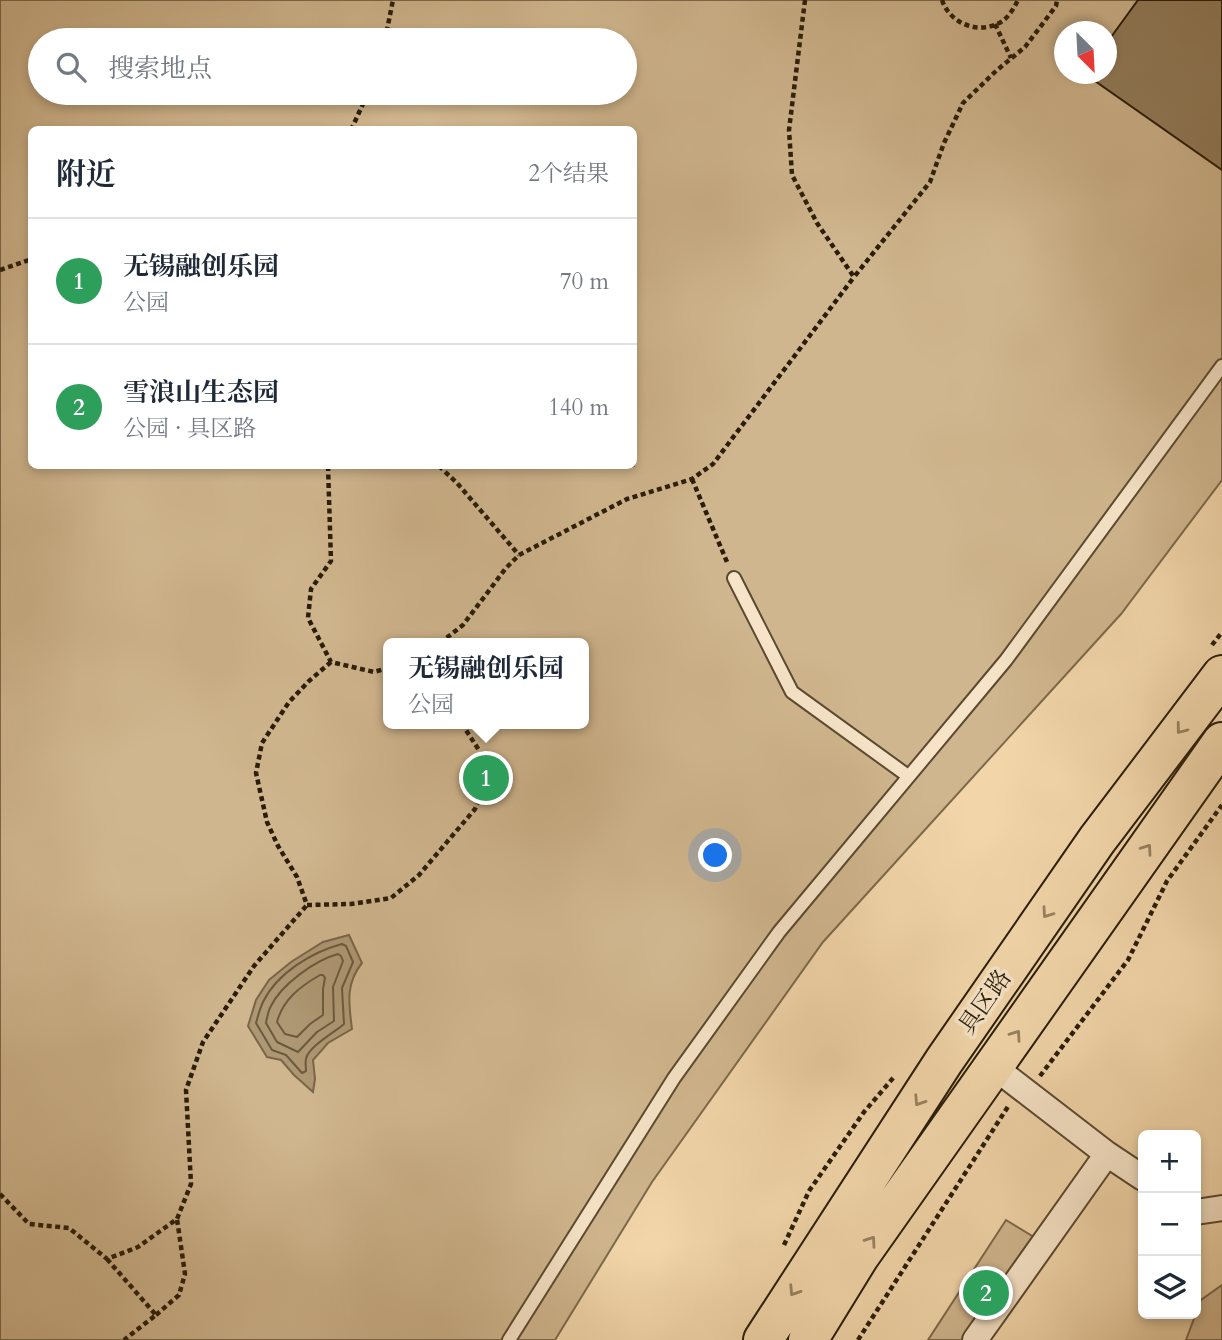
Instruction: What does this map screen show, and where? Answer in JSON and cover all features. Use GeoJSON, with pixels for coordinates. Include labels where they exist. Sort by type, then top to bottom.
{"type":"FeatureCollection","features":[{"type":"Feature","properties":{"kind":"highway","name":"具区路"},"geometry":{"type":"LineString","coordinates":[[763,1340],[944,1061],[1097,840],[1222,675]]}},
{"type":"Feature","properties":{"kind":"highway","name":"具区路"},"geometry":{"type":"LineString","coordinates":[[808,1340],[859,1257],[1222,742]]}},
{"type":"Feature","properties":{"kind":"street"},"geometry":{"type":"LineString","coordinates":[[994,1067],[1138,1175]]}},
{"type":"Feature","properties":{"kind":"street"},"geometry":{"type":"LineString","coordinates":[[975,1340],[1107,1154]]}},
{"type":"Feature","properties":{"kind":"street"},"geometry":{"type":"LineString","coordinates":[[1201,1211],[1222,1208]]}},
{"type":"Feature","properties":{"kind":"lane"},"geometry":{"type":"LineString","coordinates":[[509,1340],[682,1067],[779,932],[1006,660],[1222,366]]}},
{"type":"Feature","properties":{"kind":"lane"},"geometry":{"type":"LineString","coordinates":[[734,578],[792,692],[908,776]]}},
{"type":"Feature","properties":{"kind":"path"},"geometry":{"type":"LineString","coordinates":[[387,28],[393,0]]}},
{"type":"Feature","properties":{"kind":"path"},"geometry":{"type":"LineString","coordinates":[[805,0],[789,130],[792,175],[817,223],[854,276]]}},
{"type":"Feature","properties":{"kind":"path"},"geometry":{"type":"LineString","coordinates":[[942,0],[944,8],[953,18],[976,28],[1001,22],[1011,13],[1018,0]]}},
{"type":"Feature","properties":{"kind":"path"},"geometry":{"type":"LineString","coordinates":[[446,638],[463,625],[519,555],[628,499],[692,479],[713,464],[854,276],[930,182],[944,143],[963,103],[1025,47],[1056,6],[1057,0]]}},
{"type":"Feature","properties":{"kind":"path"},"geometry":{"type":"LineString","coordinates":[[995,24],[1011,58]]}},
{"type":"Feature","properties":{"kind":"path"},"geometry":{"type":"LineString","coordinates":[[353,126],[362,105]]}},
{"type":"Feature","properties":{"kind":"path"},"geometry":{"type":"LineString","coordinates":[[0,270],[28,260]]}},
{"type":"Feature","properties":{"kind":"path"},"geometry":{"type":"LineString","coordinates":[[327,469],[331,561],[311,589],[308,618],[331,662],[374,672],[383,669]]}},
{"type":"Feature","properties":{"kind":"path"},"geometry":{"type":"LineString","coordinates":[[442,469],[519,555]]}},
{"type":"Feature","properties":{"kind":"path"},"geometry":{"type":"LineString","coordinates":[[692,479],[734,578]]}},
{"type":"Feature","properties":{"kind":"path"},"geometry":{"type":"LineString","coordinates":[[307,905],[297,877],[267,822],[256,773],[262,743],[289,702],[331,662]]}},
{"type":"Feature","properties":{"kind":"path"},"geometry":{"type":"LineString","coordinates":[[124,1340],[179,1295],[185,1274],[177,1219],[191,1184],[186,1090],[202,1042],[254,966],[307,905],[351,904],[391,898],[419,875],[475,809],[486,781],[486,761],[465,729]]}},
{"type":"Feature","properties":{"kind":"path"},"geometry":{"type":"LineString","coordinates":[[0,1195],[30,1224],[69,1228],[107,1259],[156,1315]]}},
{"type":"Feature","properties":{"kind":"path"},"geometry":{"type":"LineString","coordinates":[[107,1259],[138,1247],[177,1219]]}},
{"type":"Feature","properties":{"kind":"shaded area"},"geometry":{"type":"Polygon","coordinates":[[[0,0],[1222,0],[1222,480],[1121,614],[823,942],[652,1182],[555,1340],[0,1340],[0,0]]]}},
{"type":"Feature","properties":{"kind":"shaded area"},"geometry":{"type":"Polygon","coordinates":[[[1006,1220],[1047,1245],[981,1340],[928,1340],[1006,1220]]]}},
{"type":"Feature","properties":{"kind":"shaded area"},"geometry":{"type":"Polygon","coordinates":[[[1222,1285],[1222,1340],[1186,1340],[1194,1319],[1201,1319],[1201,1300],[1222,1285]]]}},
{"type":"Feature","properties":{"kind":"water"},"geometry":{"type":"Polygon","coordinates":[[[349,935],[362,963],[351,987],[349,1003],[352,1029],[328,1043],[313,1060],[313,1092],[281,1060],[267,1057],[248,1026],[256,1000],[269,980],[323,942],[349,935]]]}},
{"type":"Feature","properties":{"kind":"building"},"geometry":{"type":"Polygon","coordinates":[[[1138,0],[1222,0],[1222,170],[1099,84],[1117,84],[1117,29],[1138,0]]]}},
{"type":"Feature","properties":{"kind":"place","name":"无锡融创乐园"},"geometry":{"type":"Point","coordinates":[486,778]}},
{"type":"Feature","properties":{"kind":"place","name":"雪浪山生态园"},"geometry":{"type":"Point","coordinates":[986,1293]}}]}
